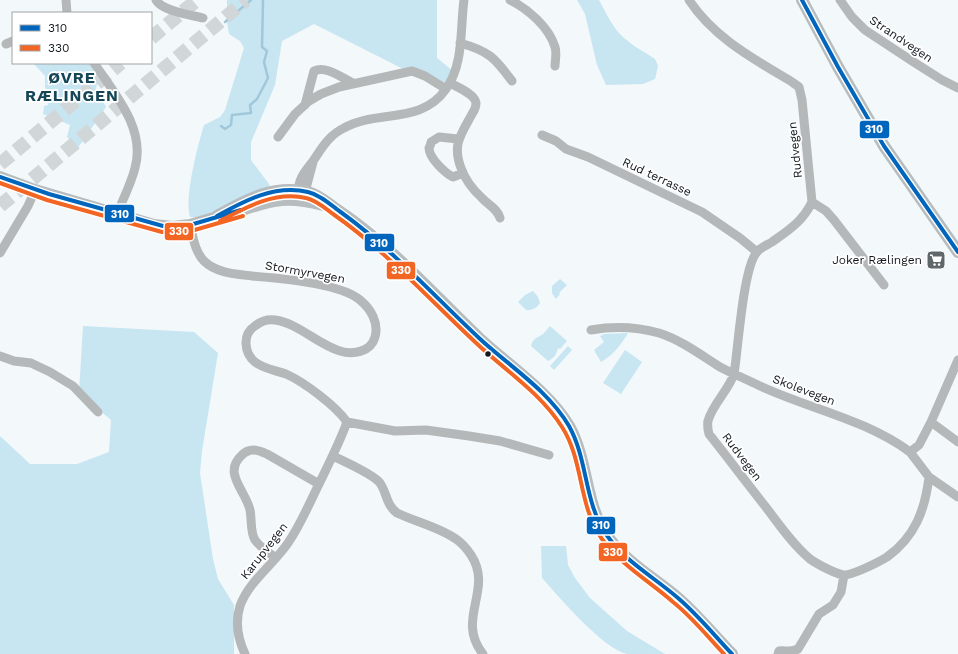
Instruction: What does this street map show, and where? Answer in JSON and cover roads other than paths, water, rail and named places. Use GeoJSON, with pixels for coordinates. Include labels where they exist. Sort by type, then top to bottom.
{"type":"FeatureCollection","features":[{"type":"Feature","properties":{"kind":"main road"},"geometry":{"type":"LineString","coordinates":[[802,0],[838,67],[884,146],[958,252]]}},
{"type":"Feature","properties":{"kind":"main road"},"geometry":{"type":"LineString","coordinates":[[0,177],[35,190],[163,226],[190,225],[217,216],[261,194],[276,191],[300,194],[335,208],[396,256],[459,319],[557,409],[568,425],[578,444],[594,508],[605,534],[628,559],[694,613],[732,654]]}},
{"type":"Feature","properties":{"kind":"street"},"geometry":{"type":"LineString","coordinates":[[65,12],[66,0]]}},
{"type":"Feature","properties":{"kind":"street"},"geometry":{"type":"LineString","coordinates":[[156,0],[161,6],[203,18]]}},
{"type":"Feature","properties":{"kind":"street"},"geometry":{"type":"LineString","coordinates":[[300,194],[314,159],[328,139],[342,128],[359,122],[411,113],[425,108],[437,100],[448,86],[457,64],[464,0]]}},
{"type":"Feature","properties":{"kind":"street"},"geometry":{"type":"LineString","coordinates":[[510,0],[534,16],[546,29],[555,48],[555,66]]}},
{"type":"Feature","properties":{"kind":"street","name":"Rudvegen"},"geometry":{"type":"LineString","coordinates":[[689,0],[706,22],[725,39],[799,88],[802,100],[812,202]]}},
{"type":"Feature","properties":{"kind":"street","name":"Strandvegen"},"geometry":{"type":"LineString","coordinates":[[840,0],[852,17],[865,30],[918,65],[958,88]]}},
{"type":"Feature","properties":{"kind":"street"},"geometry":{"type":"LineString","coordinates":[[460,43],[476,47],[490,54],[512,81]]}},
{"type":"Feature","properties":{"kind":"street"},"geometry":{"type":"LineString","coordinates":[[95,64],[124,108],[134,132],[137,145],[136,167],[117,214]]}},
{"type":"Feature","properties":{"kind":"street"},"geometry":{"type":"LineString","coordinates":[[305,105],[312,76],[314,71],[317,69],[320,68],[353,83]]}},
{"type":"Feature","properties":{"kind":"street"},"geometry":{"type":"LineString","coordinates":[[278,137],[295,114],[321,94],[353,83],[412,71],[466,92],[474,98],[476,104],[475,110],[458,139],[458,157],[463,173],[474,190],[482,199],[497,211],[500,218]]}},
{"type":"Feature","properties":{"kind":"street","name":"Rud terrasse"},"geometry":{"type":"LineString","coordinates":[[542,135],[566,149],[588,157],[702,212],[740,238],[757,252]]}},
{"type":"Feature","properties":{"kind":"street"},"geometry":{"type":"LineString","coordinates":[[458,139],[439,137],[431,142],[429,149],[432,157],[448,175],[453,177],[463,173]]}},
{"type":"Feature","properties":{"kind":"street"},"geometry":{"type":"LineString","coordinates":[[0,253],[28,206],[35,190]]}},
{"type":"Feature","properties":{"kind":"street"},"geometry":{"type":"LineString","coordinates":[[757,252],[798,223],[807,213],[812,202],[826,211],[834,220],[884,285]]}},
{"type":"Feature","properties":{"kind":"street","name":"Stormyrvegen"},"geometry":{"type":"LineString","coordinates":[[190,225],[198,252],[204,261],[213,267],[226,272],[285,279],[343,290],[360,300],[367,307],[373,315],[376,323],[375,338],[371,345],[365,350],[357,352],[339,351],[288,324],[275,320],[260,322],[252,327],[246,340],[248,353],[254,361],[262,367],[286,374],[306,386],[341,413],[347,422]]}},
{"type":"Feature","properties":{"kind":"street","name":"Rudvegen"},"geometry":{"type":"LineString","coordinates":[[757,252],[751,262],[746,285],[734,374],[731,382],[708,421],[710,434],[789,537],[811,559],[833,572],[844,575]]}},
{"type":"Feature","properties":{"kind":"street","name":"Skolevegen"},"geometry":{"type":"LineString","coordinates":[[591,330],[606,327],[622,327],[645,329],[661,334],[734,374],[765,388],[881,433],[910,452],[929,477],[958,497]]}},
{"type":"Feature","properties":{"kind":"street"},"geometry":{"type":"LineString","coordinates":[[0,356],[14,361],[31,363],[50,372],[73,386],[98,412]]}},
{"type":"Feature","properties":{"kind":"street"},"geometry":{"type":"LineString","coordinates":[[910,452],[919,445],[931,422],[958,360]]}},
{"type":"Feature","properties":{"kind":"street"},"geometry":{"type":"LineString","coordinates":[[347,422],[395,431],[426,430],[469,436],[500,442],[548,455]]}},
{"type":"Feature","properties":{"kind":"street","name":"Karupvegen"},"geometry":{"type":"LineString","coordinates":[[245,654],[242,648],[237,626],[241,605],[245,596],[297,530],[333,456],[347,422]]}},
{"type":"Feature","properties":{"kind":"street"},"geometry":{"type":"LineString","coordinates":[[931,422],[958,442]]}},
{"type":"Feature","properties":{"kind":"street"},"geometry":{"type":"LineString","coordinates":[[276,558],[256,541],[253,536],[250,510],[236,482],[234,466],[238,459],[244,453],[251,450],[259,450],[319,484]]}},
{"type":"Feature","properties":{"kind":"street"},"geometry":{"type":"LineString","coordinates":[[333,456],[373,476],[383,489],[391,509],[396,513],[446,533],[456,539],[468,550],[475,561],[479,572],[479,586],[472,625],[473,634],[478,647],[483,654]]}},
{"type":"Feature","properties":{"kind":"street"},"geometry":{"type":"LineString","coordinates":[[778,654],[779,651],[782,650],[793,652],[798,650],[819,614],[833,605],[841,592],[844,575],[866,568],[885,559],[905,542],[924,509],[929,477]]}},
{"type":"Feature","properties":{"kind":"waterway"},"geometry":{"type":"LineString","coordinates":[[225,22],[251,0]]}},
{"type":"Feature","properties":{"kind":"waterway"},"geometry":{"type":"LineString","coordinates":[[221,126],[225,129],[231,125],[232,115],[251,113],[250,105],[257,99],[268,78],[264,62],[267,51],[262,47],[263,0]]}},
{"type":"Feature","properties":{"kind":"tunnel"},"geometry":{"type":"LineString","coordinates":[[152,37],[197,0]]}},
{"type":"Feature","properties":{"kind":"tunnel"},"geometry":{"type":"LineString","coordinates":[[0,206],[246,0]]}},
{"type":"Feature","properties":{"kind":"tunnel"},"geometry":{"type":"LineString","coordinates":[[0,164],[120,64]]}},
{"type":"Feature","properties":{"kind":"place","name":"Joker Rælingen"},"geometry":{"type":"Point","coordinates":[936,260]}},
{"type":"Feature","properties":{"kind":"district","name":"ØVRE RÆLINGEN"},"geometry":{"type":"Point","coordinates":[72,86]}}]}
